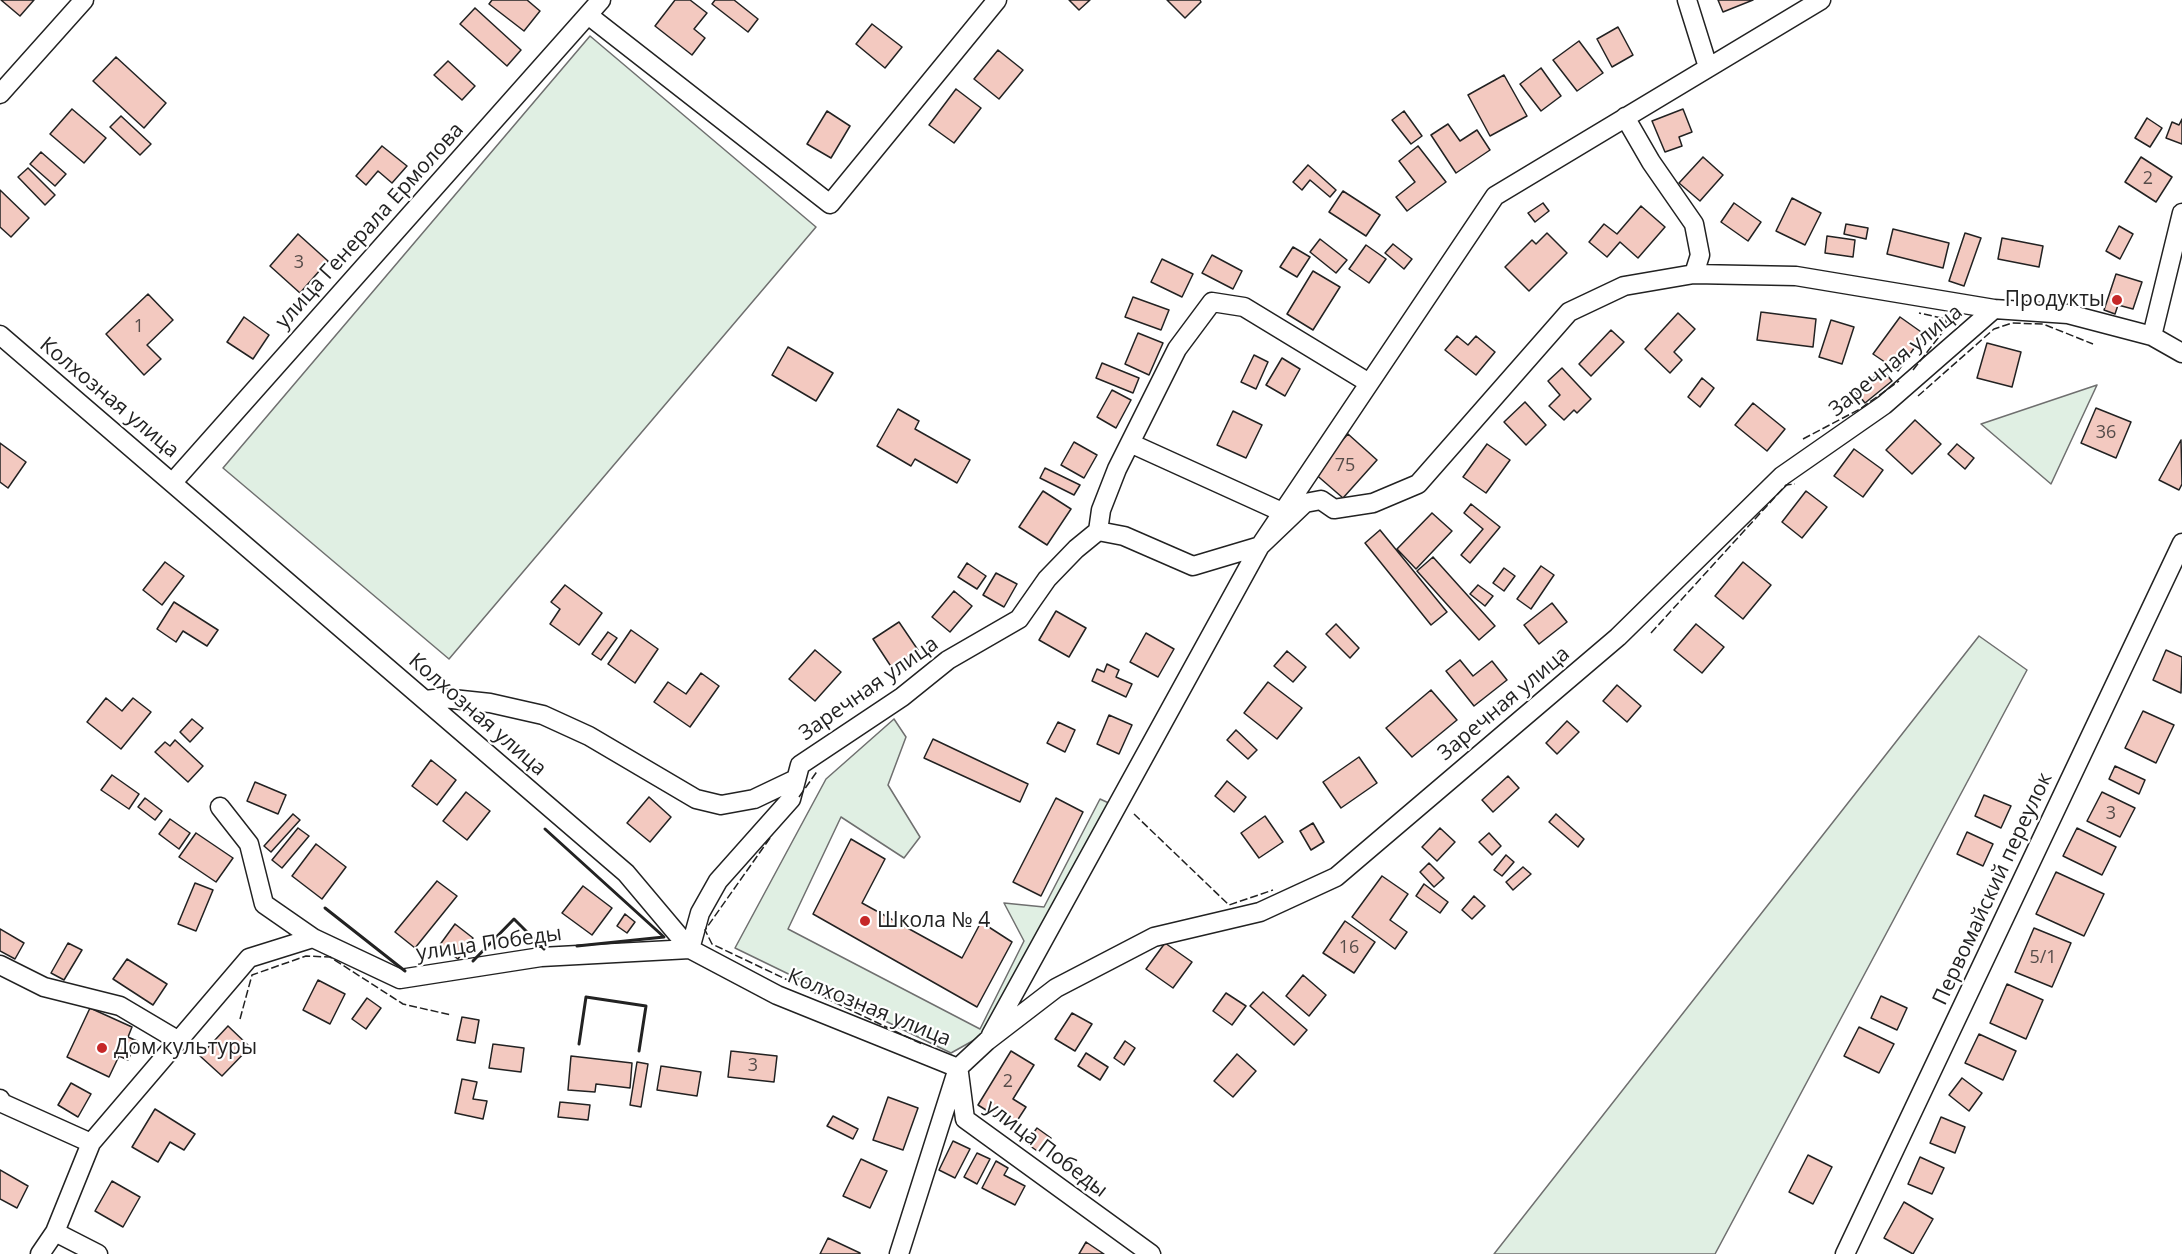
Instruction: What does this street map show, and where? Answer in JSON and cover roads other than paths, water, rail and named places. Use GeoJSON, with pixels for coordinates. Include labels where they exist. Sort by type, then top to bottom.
{"type":"FeatureCollection","features":[{"type":"Feature","properties":{"kind":"street"},"geometry":{"type":"LineString","coordinates":[[0,94],[84,0]]}},
{"type":"Feature","properties":{"kind":"street","name":"улица Генерала Ермолова"},"geometry":{"type":"LineString","coordinates":[[173,482],[601,0]]}},
{"type":"Feature","properties":{"kind":"street"},"geometry":{"type":"LineString","coordinates":[[588,15],[830,204],[997,0]]}},
{"type":"Feature","properties":{"kind":"street"},"geometry":{"type":"LineString","coordinates":[[1687,0],[1708,67]]}},
{"type":"Feature","properties":{"kind":"street","name":"Заречная улица"},"geometry":{"type":"LineString","coordinates":[[987,1041],[1260,546],[1495,196],[1821,0]]}},
{"type":"Feature","properties":{"kind":"street"},"geometry":{"type":"LineString","coordinates":[[1625,117],[1651,162],[1694,224],[1700,255],[1694,274]]}},
{"type":"Feature","properties":{"kind":"street"},"geometry":{"type":"LineString","coordinates":[[2152,336],[2182,213]]}},
{"type":"Feature","properties":{"kind":"street","name":"Заречная улица"},"geometry":{"type":"LineString","coordinates":[[690,949],[700,913],[718,881],[791,799],[800,765],[902,697],[948,660],[1019,619],[1047,579],[1076,549],[1098,531],[1124,536],[1193,566],[1260,546],[1305,503],[1321,500],[1334,509],[1373,503],[1418,484],[1569,312],[1624,286],[1694,274],[1796,276],[1994,309],[2068,314],[2152,336],[2182,353]]}},
{"type":"Feature","properties":{"kind":"street"},"geometry":{"type":"LineString","coordinates":[[1098,531],[1101,510],[1130,442],[1177,349],[1212,302],[1244,307],[1369,383]]}},
{"type":"Feature","properties":{"kind":"street","name":"Заречная улица"},"geometry":{"type":"LineString","coordinates":[[958,1068],[987,1041],[1056,988],[1154,937],[1260,912],[1336,878],[1618,637],[1782,476],[1884,405],[1994,309]]}},
{"type":"Feature","properties":{"kind":"street","name":"Колхозная улица"},"geometry":{"type":"LineString","coordinates":[[0,335],[626,873],[690,949],[777,995],[958,1068]]}},
{"type":"Feature","properties":{"kind":"street"},"geometry":{"type":"LineString","coordinates":[[1130,442],[1282,512]]}},
{"type":"Feature","properties":{"kind":"street","name":"Первомайский переулок"},"geometry":{"type":"LineString","coordinates":[[1845,1254],[2182,543]]}},
{"type":"Feature","properties":{"kind":"street"},"geometry":{"type":"LineString","coordinates":[[425,700],[443,698],[490,703],[543,715],[589,736],[696,799],[721,805],[754,799],[796,779]]}},
{"type":"Feature","properties":{"kind":"street","name":"улица Победы"},"geometry":{"type":"LineString","coordinates":[[220,807],[249,844],[264,904],[313,938],[400,979],[541,957],[690,949]]}},
{"type":"Feature","properties":{"kind":"street"},"geometry":{"type":"LineString","coordinates":[[40,1254],[55,1232],[91,1143],[249,958],[313,938]]}},
{"type":"Feature","properties":{"kind":"street"},"geometry":{"type":"LineString","coordinates":[[0,964],[44,987],[120,1006],[179,1041]]}},
{"type":"Feature","properties":{"kind":"street"},"geometry":{"type":"LineString","coordinates":[[899,1254],[958,1068]]}},
{"type":"Feature","properties":{"kind":"street","name":"улица Победы"},"geometry":{"type":"LineString","coordinates":[[958,1068],[965,1119],[1152,1254]]}},
{"type":"Feature","properties":{"kind":"street"},"geometry":{"type":"LineString","coordinates":[[0,1099],[2,1103],[91,1143]]}},
{"type":"Feature","properties":{"kind":"street"},"geometry":{"type":"LineString","coordinates":[[55,1232],[98,1254]]}},
{"type":"Feature","properties":{"kind":"place","name":"Продукты"},"geometry":{"type":"Point","coordinates":[2117,300]}},
{"type":"Feature","properties":{"kind":"place","name":"Школа № 4"},"geometry":{"type":"Point","coordinates":[865,921]}},
{"type":"Feature","properties":{"kind":"place","name":"Дом культуры"},"geometry":{"type":"Point","coordinates":[102,1048]}}]}
